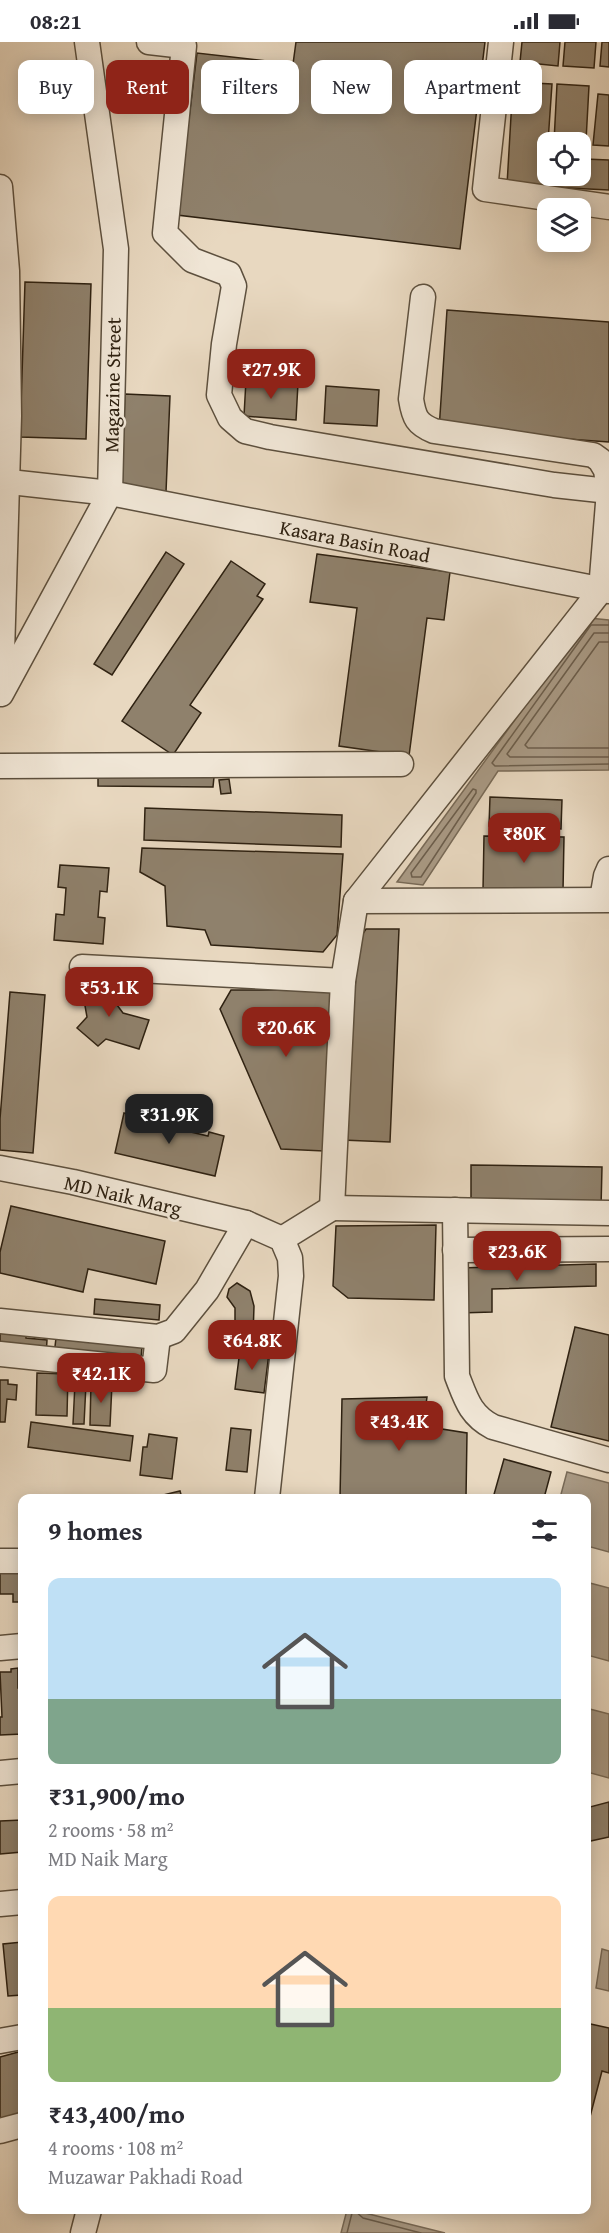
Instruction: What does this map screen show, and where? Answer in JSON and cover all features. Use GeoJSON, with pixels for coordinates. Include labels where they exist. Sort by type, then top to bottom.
{"type":"FeatureCollection","features":[{"type":"Feature","properties":{"kind":"street","name":"Magazine Street"},"geometry":{"type":"LineString","coordinates":[[0,703],[1,694],[110,492],[116,249],[87,42]]}},
{"type":"Feature","properties":{"kind":"street"},"geometry":{"type":"LineString","coordinates":[[149,42],[184,46],[165,233],[192,260],[230,274],[234,286],[224,344],[219,394],[230,418],[245,431],[270,437],[554,485],[609,491]]}},
{"type":"Feature","properties":{"kind":"street"},"geometry":{"type":"LineString","coordinates":[[501,42],[485,189],[609,207]]}},
{"type":"Feature","properties":{"kind":"street"},"geometry":{"type":"LineString","coordinates":[[0,187],[7,272],[9,416],[4,481],[1,694]]}},
{"type":"Feature","properties":{"kind":"street"},"geometry":{"type":"LineString","coordinates":[[332,1208],[344,981],[356,901],[605,591],[609,491],[606,470],[600,460],[593,455],[434,432],[421,426],[413,413],[411,399],[423,297]]}},
{"type":"Feature","properties":{"kind":"street","name":"Kasara Basin Road"},"geometry":{"type":"LineString","coordinates":[[4,481],[110,492],[605,591]]}},
{"type":"Feature","properties":{"kind":"street"},"geometry":{"type":"LineString","coordinates":[[0,766],[401,764]]}},
{"type":"Feature","properties":{"kind":"street"},"geometry":{"type":"LineString","coordinates":[[356,901],[605,900],[609,869]]}},
{"type":"Feature","properties":{"kind":"street"},"geometry":{"type":"LineString","coordinates":[[82,967],[344,981]]}},
{"type":"Feature","properties":{"kind":"street","name":"MD Naik Marg"},"geometry":{"type":"LineString","coordinates":[[0,1168],[73,1182],[246,1223],[282,1239]]}},
{"type":"Feature","properties":{"kind":"street"},"geometry":{"type":"LineString","coordinates":[[267,1494],[291,1276],[290,1258],[282,1239],[332,1208],[609,1213]]}},
{"type":"Feature","properties":{"kind":"street"},"geometry":{"type":"LineString","coordinates":[[455,1210],[457,1377],[467,1402],[479,1419],[493,1427],[609,1460]]}},
{"type":"Feature","properties":{"kind":"street"},"geometry":{"type":"LineString","coordinates":[[0,1321],[158,1338],[174,1331],[207,1290],[246,1223]]}},
{"type":"Feature","properties":{"kind":"street"},"geometry":{"type":"LineString","coordinates":[[455,1250],[609,1249]]}},
{"type":"Feature","properties":{"kind":"street"},"geometry":{"type":"LineString","coordinates":[[0,1354],[154,1370],[158,1338]]}},
{"type":"Feature","properties":{"kind":"street"},"geometry":{"type":"LineString","coordinates":[[0,1561],[18,1561]]}},
{"type":"Feature","properties":{"kind":"street"},"geometry":{"type":"LineString","coordinates":[[0,1648],[18,1646]]}},
{"type":"Feature","properties":{"kind":"street"},"geometry":{"type":"LineString","coordinates":[[0,1773],[18,1771]]}},
{"type":"Feature","properties":{"kind":"street"},"geometry":{"type":"LineString","coordinates":[[0,1904],[18,1902]]}},
{"type":"Feature","properties":{"kind":"street"},"geometry":{"type":"LineString","coordinates":[[0,2042],[18,2038]]}},
{"type":"Feature","properties":{"kind":"street"},"geometry":{"type":"LineString","coordinates":[[0,2131],[18,2126]]}},
{"type":"Feature","properties":{"kind":"street"},"geometry":{"type":"LineString","coordinates":[[83,2233],[89,2214]]}},
{"type":"Feature","properties":{"kind":"water"},"geometry":{"type":"Polygon","coordinates":[[[589,618],[609,620],[609,770],[498,771],[423,885],[397,882],[589,618]]]}},
{"type":"Feature","properties":{"kind":"water"},"geometry":{"type":"Polygon","coordinates":[[[567,1472],[609,1483],[609,1552],[591,1547],[591,1494],[561,1494],[567,1472]]]}},
{"type":"Feature","properties":{"kind":"water"},"geometry":{"type":"Polygon","coordinates":[[[591,1583],[609,1588],[609,1661],[591,1656],[591,1583]]]}},
{"type":"Feature","properties":{"kind":"water"},"geometry":{"type":"Polygon","coordinates":[[[591,1709],[609,1714],[609,1778],[591,1773],[591,1709]]]}},
{"type":"Feature","properties":{"kind":"water"},"geometry":{"type":"Polygon","coordinates":[[[602,1949],[609,1951],[609,1991],[596,1988],[602,1949]]]}},
{"type":"Feature","properties":{"kind":"water"},"geometry":{"type":"Polygon","coordinates":[[[346,2214],[369,2214],[445,2233],[341,2233],[346,2214]]]}},
{"type":"Feature","properties":{"kind":"building"},"geometry":{"type":"Polygon","coordinates":[[[296,42],[485,42],[483,60],[404,60],[404,114],[476,114],[460,249],[177,215],[197,53],[258,60],[201,60],[201,114],[299,114],[299,60],[294,60],[296,42]]]}},
{"type":"Feature","properties":{"kind":"building"},"geometry":{"type":"Polygon","coordinates":[[[522,42],[560,42],[558,66],[542,64],[542,60],[520,60],[522,42]]]}},
{"type":"Feature","properties":{"kind":"building"},"geometry":{"type":"Polygon","coordinates":[[[565,42],[596,42],[594,68],[563,66],[565,42]]]}},
{"type":"Feature","properties":{"kind":"building"},"geometry":{"type":"Polygon","coordinates":[[[602,42],[609,42],[609,67],[600,66],[602,42]]]}},
{"type":"Feature","properties":{"kind":"building"},"geometry":{"type":"Polygon","coordinates":[[[542,83],[552,84],[549,132],[537,132],[537,186],[591,186],[591,159],[609,160],[609,190],[507,185],[511,114],[542,114],[542,83]]]}},
{"type":"Feature","properties":{"kind":"building"},"geometry":{"type":"Polygon","coordinates":[[[557,84],[589,86],[586,132],[555,132],[557,84]]]}},
{"type":"Feature","properties":{"kind":"building"},"geometry":{"type":"Polygon","coordinates":[[[598,94],[609,95],[609,146],[593,145],[598,94]]]}},
{"type":"Feature","properties":{"kind":"building"},"geometry":{"type":"Polygon","coordinates":[[[25,282],[91,284],[86,439],[20,437],[25,282]]]}},
{"type":"Feature","properties":{"kind":"building"},"geometry":{"type":"Polygon","coordinates":[[[447,310],[609,322],[609,442],[439,430],[447,310]]]}},
{"type":"Feature","properties":{"kind":"building"},"geometry":{"type":"Polygon","coordinates":[[[246,380],[298,383],[296,420],[244,416],[246,380]]]}},
{"type":"Feature","properties":{"kind":"building"},"geometry":{"type":"Polygon","coordinates":[[[326,386],[379,390],[377,426],[324,423],[326,386]]]}},
{"type":"Feature","properties":{"kind":"building"},"geometry":{"type":"Polygon","coordinates":[[[125,394],[170,396],[166,492],[121,490],[125,394]]]}},
{"type":"Feature","properties":{"kind":"building"},"geometry":{"type":"Polygon","coordinates":[[[166,552],[184,564],[112,675],[94,664],[166,552]]]}},
{"type":"Feature","properties":{"kind":"building"},"geometry":{"type":"Polygon","coordinates":[[[317,554],[450,572],[444,620],[427,618],[409,756],[339,746],[357,608],[310,602],[317,554]]]}},
{"type":"Feature","properties":{"kind":"building"},"geometry":{"type":"Polygon","coordinates":[[[231,561],[265,584],[257,596],[263,599],[190,705],[201,713],[173,755],[122,721],[231,561]]]}},
{"type":"Feature","properties":{"kind":"building"},"geometry":{"type":"Polygon","coordinates":[[[98,776],[214,777],[213,787],[98,786],[98,776]]]}},
{"type":"Feature","properties":{"kind":"building"},"geometry":{"type":"Polygon","coordinates":[[[229,779],[231,793],[221,794],[219,780],[229,779]]]}},
{"type":"Feature","properties":{"kind":"building"},"geometry":{"type":"Polygon","coordinates":[[[490,797],[562,800],[561,829],[489,826],[490,797]]]}},
{"type":"Feature","properties":{"kind":"building"},"geometry":{"type":"Polygon","coordinates":[[[145,808],[342,815],[341,847],[144,840],[145,808]]]}},
{"type":"Feature","properties":{"kind":"building"},"geometry":{"type":"Polygon","coordinates":[[[484,836],[564,837],[563,891],[483,890],[484,836]]]}},
{"type":"Feature","properties":{"kind":"building"},"geometry":{"type":"Polygon","coordinates":[[[142,848],[343,854],[337,935],[323,952],[211,945],[205,930],[167,926],[165,886],[140,872],[142,848]]]}},
{"type":"Feature","properties":{"kind":"building"},"geometry":{"type":"Polygon","coordinates":[[[60,865],[109,868],[107,892],[100,891],[98,917],[105,918],[103,944],[54,940],[56,914],[64,915],[66,888],[58,887],[60,865]]]}},
{"type":"Feature","properties":{"kind":"building"},"geometry":{"type":"Polygon","coordinates":[[[366,929],[399,929],[390,1142],[342,1140],[348,956],[366,929]]]}},
{"type":"Feature","properties":{"kind":"building"},"geometry":{"type":"Polygon","coordinates":[[[108,978],[111,997],[123,1013],[149,1020],[139,1049],[106,1039],[98,1046],[77,1028],[87,1017],[81,983],[108,978]]]}},
{"type":"Feature","properties":{"kind":"building"},"geometry":{"type":"Polygon","coordinates":[[[231,990],[333,990],[324,1151],[281,1149],[220,1009],[231,990]]]}},
{"type":"Feature","properties":{"kind":"building"},"geometry":{"type":"Polygon","coordinates":[[[10,992],[45,995],[33,1153],[0,1150],[0,1119],[10,992]]]}},
{"type":"Feature","properties":{"kind":"building"},"geometry":{"type":"Polygon","coordinates":[[[124,1113],[145,1118],[144,1121],[208,1136],[209,1132],[224,1136],[215,1176],[115,1153],[124,1113]]]}},
{"type":"Feature","properties":{"kind":"building"},"geometry":{"type":"Polygon","coordinates":[[[471,1165],[602,1167],[601,1208],[471,1206],[471,1165]]]}},
{"type":"Feature","properties":{"kind":"building"},"geometry":{"type":"Polygon","coordinates":[[[11,1206],[165,1241],[156,1284],[88,1269],[83,1292],[0,1273],[0,1252],[11,1206]]]}},
{"type":"Feature","properties":{"kind":"building"},"geometry":{"type":"Polygon","coordinates":[[[436,1225],[434,1300],[348,1298],[333,1286],[336,1226],[436,1225]]]}},
{"type":"Feature","properties":{"kind":"building"},"geometry":{"type":"Polygon","coordinates":[[[596,1264],[596,1286],[492,1289],[492,1312],[460,1313],[459,1268],[596,1264]]]}},
{"type":"Feature","properties":{"kind":"building"},"geometry":{"type":"Polygon","coordinates":[[[237,1283],[250,1291],[254,1306],[253,1336],[248,1341],[232,1335],[235,1308],[227,1297],[229,1289],[237,1283]]]}},
{"type":"Feature","properties":{"kind":"building"},"geometry":{"type":"Polygon","coordinates":[[[95,1299],[160,1305],[159,1320],[94,1314],[95,1299]]]}},
{"type":"Feature","properties":{"kind":"building"},"geometry":{"type":"Polygon","coordinates":[[[575,1327],[609,1335],[609,1441],[551,1427],[575,1327]]]}},
{"type":"Feature","properties":{"kind":"building"},"geometry":{"type":"Polygon","coordinates":[[[0,1331],[26,1333],[26,1338],[47,1340],[46,1356],[0,1352],[0,1331]]]}},
{"type":"Feature","properties":{"kind":"building"},"geometry":{"type":"Polygon","coordinates":[[[56,1338],[142,1345],[141,1362],[54,1355],[56,1338]]]}},
{"type":"Feature","properties":{"kind":"building"},"geometry":{"type":"Polygon","coordinates":[[[240,1350],[269,1353],[264,1393],[235,1389],[240,1350]]]}},
{"type":"Feature","properties":{"kind":"building"},"geometry":{"type":"Polygon","coordinates":[[[37,1373],[68,1374],[67,1416],[36,1415],[37,1373]]]}},
{"type":"Feature","properties":{"kind":"building"},"geometry":{"type":"Polygon","coordinates":[[[0,1380],[8,1380],[8,1384],[17,1385],[16,1400],[7,1399],[5,1422],[0,1422],[0,1380]]]}},
{"type":"Feature","properties":{"kind":"building"},"geometry":{"type":"Polygon","coordinates":[[[75,1383],[86,1384],[84,1424],[73,1424],[75,1383]]]}},
{"type":"Feature","properties":{"kind":"building"},"geometry":{"type":"Polygon","coordinates":[[[91,1383],[112,1384],[110,1426],[90,1425],[91,1383]]]}},
{"type":"Feature","properties":{"kind":"building"},"geometry":{"type":"Polygon","coordinates":[[[427,1397],[423,1426],[467,1433],[466,1494],[340,1494],[342,1399],[427,1397]]]}},
{"type":"Feature","properties":{"kind":"building"},"geometry":{"type":"Polygon","coordinates":[[[31,1422],[133,1436],[130,1461],[28,1447],[31,1422]]]}},
{"type":"Feature","properties":{"kind":"building"},"geometry":{"type":"Polygon","coordinates":[[[231,1428],[251,1430],[247,1472],[226,1470],[231,1428]]]}},
{"type":"Feature","properties":{"kind":"building"},"geometry":{"type":"Polygon","coordinates":[[[149,1434],[177,1438],[172,1479],[140,1475],[143,1447],[147,1447],[149,1434]]]}},
{"type":"Feature","properties":{"kind":"building"},"geometry":{"type":"Polygon","coordinates":[[[504,1459],[551,1472],[545,1494],[494,1494],[504,1459]]]}},
{"type":"Feature","properties":{"kind":"building"},"geometry":{"type":"Polygon","coordinates":[[[18,1567],[18,1602],[13,1602],[13,1594],[0,1594],[0,1568],[18,1567]]]}},
{"type":"Feature","properties":{"kind":"building"},"geometry":{"type":"Polygon","coordinates":[[[18,1668],[18,1734],[0,1735],[0,1717],[2,1717],[0,1672],[11,1672],[11,1669],[18,1668]]]}},
{"type":"Feature","properties":{"kind":"building"},"geometry":{"type":"Polygon","coordinates":[[[609,1802],[609,1837],[591,1841],[591,1807],[609,1802]]]}},
{"type":"Feature","properties":{"kind":"building"},"geometry":{"type":"Polygon","coordinates":[[[18,1820],[18,1852],[0,1854],[0,1821],[18,1820]]]}},
{"type":"Feature","properties":{"kind":"building"},"geometry":{"type":"Polygon","coordinates":[[[18,1942],[18,1995],[8,1996],[3,1944],[18,1942]]]}},
{"type":"Feature","properties":{"kind":"building"},"geometry":{"type":"Polygon","coordinates":[[[591,2024],[609,2028],[609,2073],[602,2071],[591,2113],[591,2024]]]}},
{"type":"Feature","properties":{"kind":"building"},"geometry":{"type":"Polygon","coordinates":[[[18,2052],[18,2118],[0,2123],[0,2057],[18,2052]]]}}]}
